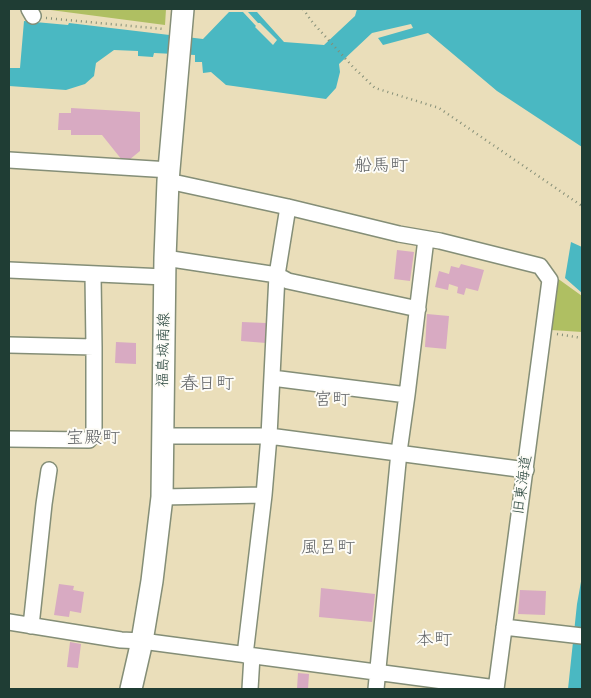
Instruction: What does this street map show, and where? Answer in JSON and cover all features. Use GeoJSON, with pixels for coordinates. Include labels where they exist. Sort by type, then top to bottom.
{"type":"FeatureCollection","features":[{"type":"Feature","properties":{"kind":"main road","name":"福島城南線"},"geometry":{"type":"LineString","coordinates":[[131,689],[142,642],[152,581],[162,498],[165,268],[169,175],[184,9]]}},
{"type":"Feature","properties":{"kind":"street"},"geometry":{"type":"LineString","coordinates":[[9,160],[169,175],[288,207],[426,239],[408,395],[399,452],[376,689]]}},
{"type":"Feature","properties":{"kind":"street"},"geometry":{"type":"LineString","coordinates":[[250,689],[249,656],[269,436],[277,276],[288,207]]}},
{"type":"Feature","properties":{"kind":"street","name":"旧東海道"},"geometry":{"type":"LineString","coordinates":[[426,239],[540,266],[550,280],[496,689]]}},
{"type":"Feature","properties":{"kind":"street"},"geometry":{"type":"LineString","coordinates":[[9,270],[93,275],[165,268],[277,276],[418,309]]}},
{"type":"Feature","properties":{"kind":"street"},"geometry":{"type":"LineString","coordinates":[[9,439],[90,440],[94,432],[93,275]]}},
{"type":"Feature","properties":{"kind":"street"},"geometry":{"type":"LineString","coordinates":[[9,344],[94,347]]}},
{"type":"Feature","properties":{"kind":"street"},"geometry":{"type":"LineString","coordinates":[[272,378],[408,395]]}},
{"type":"Feature","properties":{"kind":"street"},"geometry":{"type":"LineString","coordinates":[[163,436],[269,436],[526,470]]}},
{"type":"Feature","properties":{"kind":"street"},"geometry":{"type":"LineString","coordinates":[[31,626],[44,504],[50,470]]}},
{"type":"Feature","properties":{"kind":"street"},"geometry":{"type":"LineString","coordinates":[[162,498],[264,494]]}},
{"type":"Feature","properties":{"kind":"street"},"geometry":{"type":"LineString","coordinates":[[9,622],[121,640],[496,689]]}},
{"type":"Feature","properties":{"kind":"street"},"geometry":{"type":"LineString","coordinates":[[504,627],[575,636]]}},
{"type":"Feature","properties":{"kind":"path"},"geometry":{"type":"LineString","coordinates":[[303,9],[313,24],[354,68],[376,88],[439,108],[582,206]]}},
{"type":"Feature","properties":{"kind":"path"},"geometry":{"type":"LineString","coordinates":[[31,12],[182,31]]}},
{"type":"Feature","properties":{"kind":"path"},"geometry":{"type":"LineString","coordinates":[[543,332],[582,338]]}},
{"type":"Feature","properties":{"kind":"green space"},"geometry":{"type":"Polygon","coordinates":[[[43,9],[166,9],[165,25],[43,9]]]}},
{"type":"Feature","properties":{"kind":"green space"},"geometry":{"type":"Polygon","coordinates":[[[557,278],[582,296],[582,332],[551,330],[557,278]]]}},
{"type":"Feature","properties":{"kind":"water"},"geometry":{"type":"Polygon","coordinates":[[[357,9],[582,9],[582,147],[497,91],[428,33],[383,45],[378,38],[413,28],[411,24],[372,33],[339,64],[340,72],[336,88],[326,99],[226,85],[211,72],[203,73],[202,62],[195,62],[195,55],[154,53],[153,57],[138,56],[138,51],[114,50],[96,63],[94,76],[85,84],[66,90],[9,86],[9,68],[20,68],[24,21],[68,25],[69,23],[203,39],[229,12],[243,12],[273,45],[277,40],[248,12],[257,12],[284,42],[324,45],[355,16],[357,9]]]}},
{"type":"Feature","properties":{"kind":"water"},"geometry":{"type":"Polygon","coordinates":[[[571,242],[582,247],[582,293],[565,278],[571,242]]]}},
{"type":"Feature","properties":{"kind":"water"},"geometry":{"type":"Polygon","coordinates":[[[582,576],[582,689],[568,689],[577,604],[582,576]]]}},
{"type":"Feature","properties":{"kind":"building"},"geometry":{"type":"Polygon","coordinates":[[[71,108],[140,112],[140,151],[129,160],[122,160],[102,135],[71,135],[71,130],[58,130],[59,113],[71,113],[71,108]]]}},
{"type":"Feature","properties":{"kind":"building"},"geometry":{"type":"Polygon","coordinates":[[[397,250],[414,252],[410,281],[394,279],[397,250]]]}},
{"type":"Feature","properties":{"kind":"building"},"geometry":{"type":"Polygon","coordinates":[[[461,264],[484,270],[478,291],[466,288],[464,295],[457,293],[458,287],[449,284],[448,290],[435,287],[439,271],[449,274],[451,266],[459,268],[461,264]]]}},
{"type":"Feature","properties":{"kind":"building"},"geometry":{"type":"Polygon","coordinates":[[[427,314],[449,316],[446,349],[425,347],[427,314]]]}},
{"type":"Feature","properties":{"kind":"building"},"geometry":{"type":"Polygon","coordinates":[[[242,322],[266,323],[266,343],[241,341],[242,322]]]}},
{"type":"Feature","properties":{"kind":"building"},"geometry":{"type":"Polygon","coordinates":[[[116,342],[136,343],[136,364],[115,363],[116,342]]]}},
{"type":"Feature","properties":{"kind":"building"},"geometry":{"type":"Polygon","coordinates":[[[59,584],[74,586],[73,590],[84,592],[81,613],[70,611],[69,617],[54,615],[59,584]]]}},
{"type":"Feature","properties":{"kind":"building"},"geometry":{"type":"Polygon","coordinates":[[[321,588],[375,594],[372,622],[319,617],[321,588]]]}},
{"type":"Feature","properties":{"kind":"building"},"geometry":{"type":"Polygon","coordinates":[[[520,590],[546,591],[545,615],[518,614],[520,590]]]}},
{"type":"Feature","properties":{"kind":"building"},"geometry":{"type":"Polygon","coordinates":[[[70,642],[81,644],[78,668],[67,667],[70,642]]]}},
{"type":"Feature","properties":{"kind":"building"},"geometry":{"type":"Polygon","coordinates":[[[298,673],[309,674],[308,689],[297,689],[298,673]]]}},
{"type":"Feature","properties":{"kind":"district","name":"船馬町"},"geometry":{"type":"Point","coordinates":[381,166]}},
{"type":"Feature","properties":{"kind":"district","name":"春日町"},"geometry":{"type":"Point","coordinates":[207,384]}},
{"type":"Feature","properties":{"kind":"district","name":"宮町"},"geometry":{"type":"Point","coordinates":[332,400]}},
{"type":"Feature","properties":{"kind":"district","name":"宝殿町"},"geometry":{"type":"Point","coordinates":[93,438]}},
{"type":"Feature","properties":{"kind":"district","name":"風呂町"},"geometry":{"type":"Point","coordinates":[328,548]}},
{"type":"Feature","properties":{"kind":"district","name":"本町"},"geometry":{"type":"Point","coordinates":[434,640]}}]}
